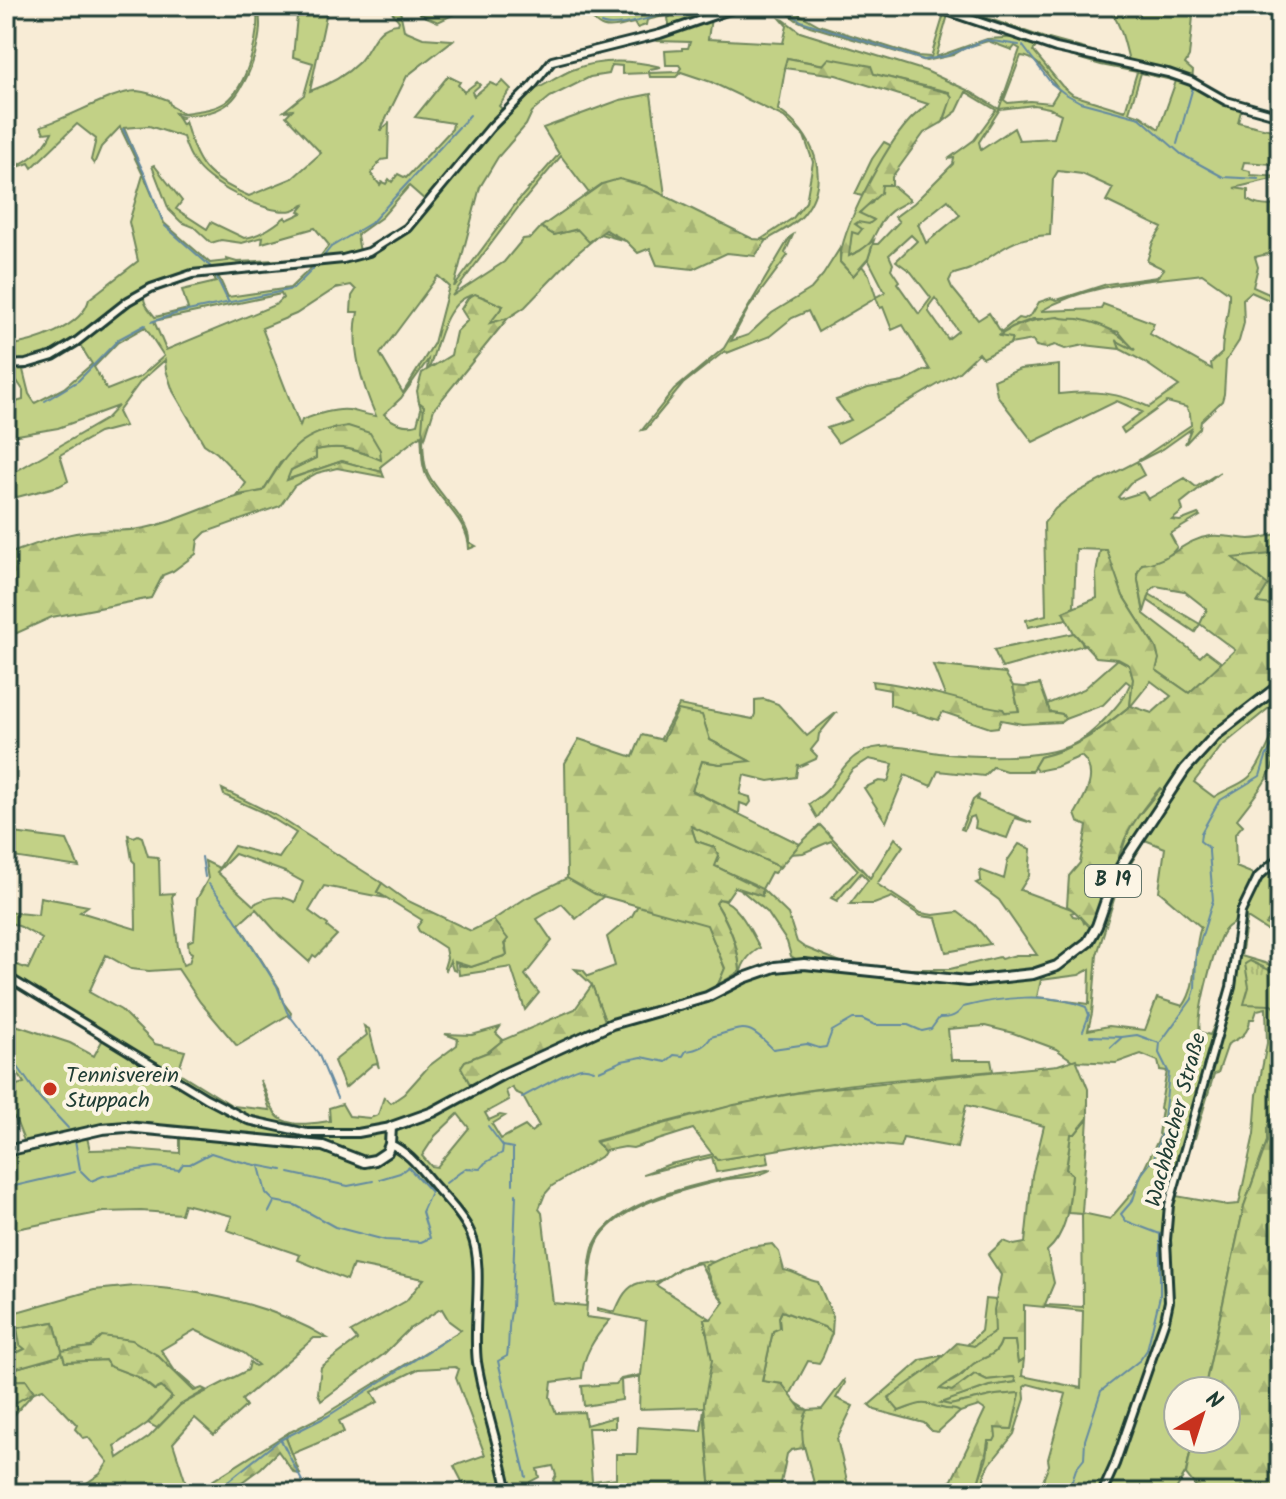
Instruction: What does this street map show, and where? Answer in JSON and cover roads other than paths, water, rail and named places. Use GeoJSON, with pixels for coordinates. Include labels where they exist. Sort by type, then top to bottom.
{"type":"FeatureCollection","features":[{"type":"Feature","properties":{"kind":"main road","name":"B 19"},"geometry":{"type":"LineString","coordinates":[[391,1127],[433,1112],[503,1074],[612,1024],[707,997],[775,967],[804,964],[967,981],[1033,974],[1057,966],[1088,942],[1113,880],[1185,769],[1216,735],[1280,685]]}},
{"type":"Feature","properties":{"kind":"main road"},"geometry":{"type":"LineString","coordinates":[[6,1151],[116,1127],[319,1145],[364,1162],[381,1157],[391,1141],[391,1127]]}},
{"type":"Feature","properties":{"kind":"street"},"geometry":{"type":"LineString","coordinates":[[6,365],[26,364],[53,356],[128,301],[151,288],[192,274],[343,259],[369,252],[407,228],[491,127],[552,61],[660,34],[741,6]]}},
{"type":"Feature","properties":{"kind":"street"},"geometry":{"type":"LineString","coordinates":[[932,6],[1056,48],[1168,73],[1191,81],[1226,101],[1280,116]]}},
{"type":"Feature","properties":{"kind":"street","name":"Wachbacher Straße"},"geometry":{"type":"LineString","coordinates":[[1102,1493],[1165,1320],[1169,1292],[1166,1240],[1172,1191],[1231,987],[1241,910],[1258,877],[1280,857]]}},
{"type":"Feature","properties":{"kind":"street"},"geometry":{"type":"LineString","coordinates":[[6,976],[206,1098],[248,1120],[307,1133],[358,1133],[391,1127]]}},
{"type":"Feature","properties":{"kind":"street"},"geometry":{"type":"LineString","coordinates":[[371,1130],[382,1132],[413,1160],[472,1236],[476,1262],[476,1358],[508,1493]]}},
{"type":"Feature","properties":{"kind":"waterway"},"geometry":{"type":"LineString","coordinates":[[601,23],[631,23],[689,6]]}},
{"type":"Feature","properties":{"kind":"waterway"},"geometry":{"type":"LineString","coordinates":[[781,6],[801,21],[924,60],[946,56],[986,40],[1019,45]]}},
{"type":"Feature","properties":{"kind":"waterway"},"geometry":{"type":"LineString","coordinates":[[1023,46],[1051,83],[1064,93],[1080,102],[1140,118],[1181,154],[1223,177],[1259,179]]}},
{"type":"Feature","properties":{"kind":"waterway"},"geometry":{"type":"LineString","coordinates":[[1177,144],[1193,87]]}},
{"type":"Feature","properties":{"kind":"waterway"},"geometry":{"type":"LineString","coordinates":[[323,257],[331,247],[371,223],[470,115]]}},
{"type":"Feature","properties":{"kind":"waterway"},"geometry":{"type":"LineString","coordinates":[[123,129],[162,220]]}},
{"type":"Feature","properties":{"kind":"waterway"},"geometry":{"type":"LineString","coordinates":[[165,226],[211,267]]}},
{"type":"Feature","properties":{"kind":"waterway"},"geometry":{"type":"LineString","coordinates":[[151,322],[178,313],[293,289],[318,264]]}},
{"type":"Feature","properties":{"kind":"waterway"},"geometry":{"type":"LineString","coordinates":[[215,274],[228,301]]}},
{"type":"Feature","properties":{"kind":"waterway"},"geometry":{"type":"LineString","coordinates":[[45,401],[78,381],[119,339],[145,325]]}},
{"type":"Feature","properties":{"kind":"waterway"},"geometry":{"type":"LineString","coordinates":[[1068,1493],[1076,1469],[1084,1459],[1085,1440],[1101,1391],[1140,1360],[1147,1350],[1160,1296],[1160,1234],[1126,1221],[1121,1214],[1133,1200],[1141,1175],[1154,1158],[1163,1128],[1169,1073],[1159,1053],[1160,1043],[1192,999],[1195,989],[1196,955],[1213,900],[1209,848],[1200,841],[1201,833],[1219,801],[1260,776],[1280,730]]}},
{"type":"Feature","properties":{"kind":"waterway"},"geometry":{"type":"LineString","coordinates":[[202,857],[205,877]]}},
{"type":"Feature","properties":{"kind":"waterway"},"geometry":{"type":"LineString","coordinates":[[209,884],[229,909],[277,986],[287,1012],[318,1053],[337,1098]]}},
{"type":"Feature","properties":{"kind":"waterway"},"geometry":{"type":"LineString","coordinates":[[599,1071],[642,1057],[666,1062],[674,1055],[683,1056],[686,1051],[700,1047],[711,1037],[738,1029],[757,1034],[773,1049],[807,1044],[819,1048],[826,1047],[832,1031],[853,1019],[875,1025],[908,1025],[922,1031],[931,1029],[939,1018],[950,1017],[963,1007],[1009,999],[1057,999],[1086,1007],[1089,1015],[1083,1031]]}},
{"type":"Feature","properties":{"kind":"waterway"},"geometry":{"type":"LineString","coordinates":[[1090,1036],[1137,1035],[1159,1043]]}},
{"type":"Feature","properties":{"kind":"waterway"},"geometry":{"type":"LineString","coordinates":[[1111,1047],[1121,1038]]}},
{"type":"Feature","properties":{"kind":"waterway"},"geometry":{"type":"LineString","coordinates":[[11,1057],[39,1097],[68,1128]]}},
{"type":"Feature","properties":{"kind":"waterway"},"geometry":{"type":"LineString","coordinates":[[522,1097],[576,1069],[594,1070]]}},
{"type":"Feature","properties":{"kind":"waterway"},"geometry":{"type":"LineString","coordinates":[[446,1183],[466,1168],[480,1169],[502,1153],[503,1146],[488,1126]]}},
{"type":"Feature","properties":{"kind":"waterway"},"geometry":{"type":"LineString","coordinates":[[144,1133],[177,1136]]}},
{"type":"Feature","properties":{"kind":"waterway"},"geometry":{"type":"LineString","coordinates":[[71,1140],[83,1137]]}},
{"type":"Feature","properties":{"kind":"waterway"},"geometry":{"type":"LineString","coordinates":[[75,1140],[80,1169]]}},
{"type":"Feature","properties":{"kind":"waterway"},"geometry":{"type":"LineString","coordinates":[[12,1155],[55,1144]]}},
{"type":"Feature","properties":{"kind":"waterway"},"geometry":{"type":"LineString","coordinates":[[503,1146],[513,1148],[513,1184]]}},
{"type":"Feature","properties":{"kind":"waterway"},"geometry":{"type":"LineString","coordinates":[[81,1171],[91,1181],[156,1167],[179,1170],[183,1164],[190,1164],[211,1153],[282,1170]]}},
{"type":"Feature","properties":{"kind":"waterway"},"geometry":{"type":"LineString","coordinates":[[259,1166],[266,1193],[274,1201],[295,1205],[335,1227],[385,1240],[421,1242],[430,1238],[422,1212],[431,1192],[408,1167],[380,1179]]}},
{"type":"Feature","properties":{"kind":"waterway"},"geometry":{"type":"LineString","coordinates":[[6,1188],[75,1172]]}},
{"type":"Feature","properties":{"kind":"waterway"},"geometry":{"type":"LineString","coordinates":[[289,1173],[348,1186],[373,1181]]}},
{"type":"Feature","properties":{"kind":"waterway"},"geometry":{"type":"LineString","coordinates":[[516,1194],[508,1350],[507,1356],[498,1361],[526,1477]]}},
{"type":"Feature","properties":{"kind":"waterway"},"geometry":{"type":"LineString","coordinates":[[269,1212],[274,1202]]}},
{"type":"Feature","properties":{"kind":"waterway"},"geometry":{"type":"LineString","coordinates":[[280,1440],[328,1416],[447,1339]]}},
{"type":"Feature","properties":{"kind":"waterway"},"geometry":{"type":"LineString","coordinates":[[281,1440],[302,1481]]}},
{"type":"Feature","properties":{"kind":"waterway"},"geometry":{"type":"LineString","coordinates":[[213,1493],[278,1441]]}},
{"type":"Feature","properties":{"kind":"place","name":"Tennisverein Stuppach"},"geometry":{"type":"Point","coordinates":[50,1089]}}]}
